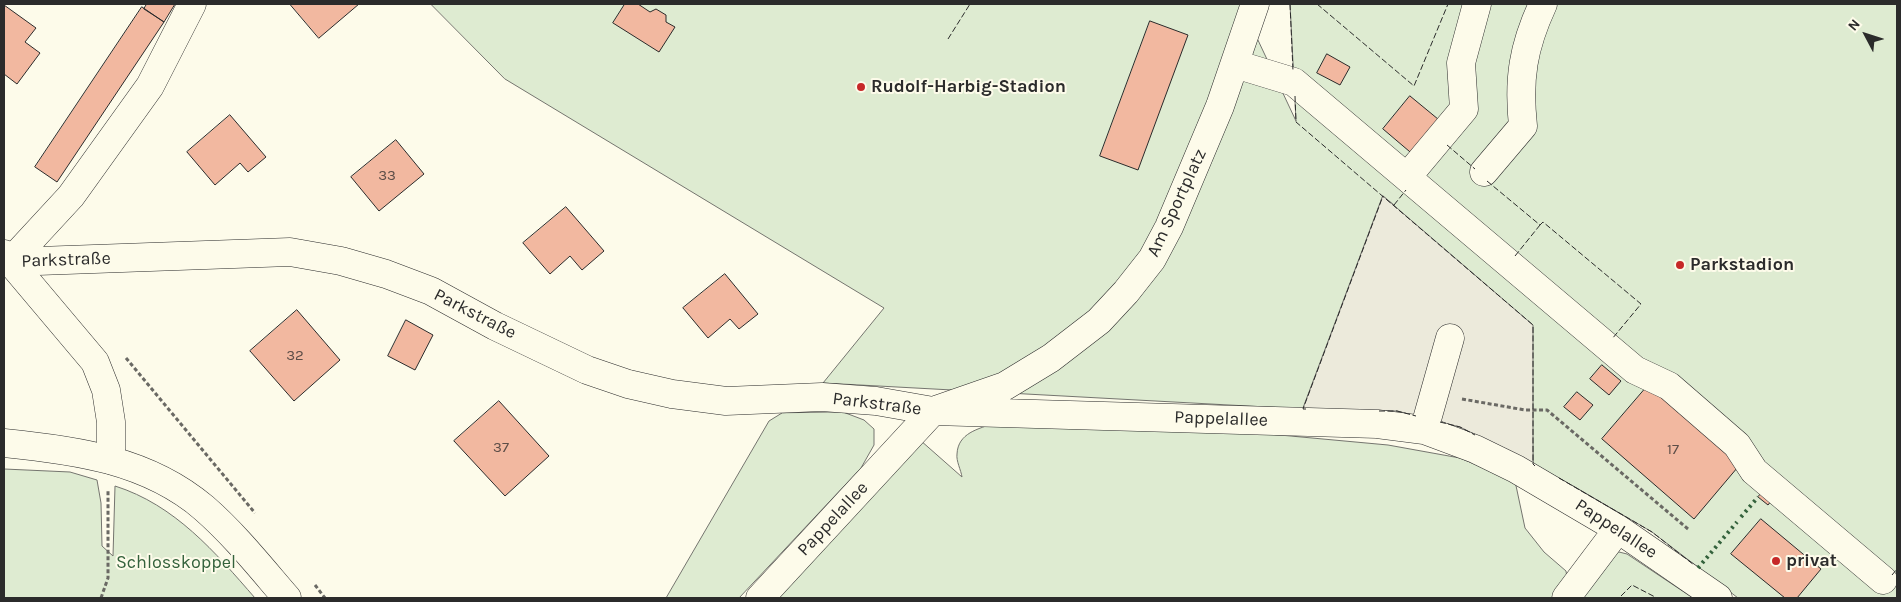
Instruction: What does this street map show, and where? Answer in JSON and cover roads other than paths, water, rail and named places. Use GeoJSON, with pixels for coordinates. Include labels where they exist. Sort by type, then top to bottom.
{"type":"FeatureCollection","features":[{"type":"Feature","properties":{"kind":"main road","name":"Parkstraße"},"geometry":{"type":"LineString","coordinates":[[7,258],[71,196],[150,86],[192,4]]}},
{"type":"Feature","properties":{"kind":"main road","name":"Am Sportplatz"},"geometry":{"type":"LineString","coordinates":[[933,411],[1005,386],[1036,368],[1098,321],[1126,292],[1152,259],[1170,227],[1235,64],[1256,4]]}},
{"type":"Feature","properties":{"kind":"main road"},"geometry":{"type":"LineString","coordinates":[[1407,178],[1464,109],[1461,63],[1477,4]]}},
{"type":"Feature","properties":{"kind":"main road"},"geometry":{"type":"LineString","coordinates":[[1484,172],[1523,126],[1520,94],[1523,62],[1530,31],[1543,4]]}},
{"type":"Feature","properties":{"kind":"main road"},"geometry":{"type":"LineString","coordinates":[[1235,64],[1294,82],[1635,370],[1669,386],[1736,445],[1754,472],[1883,580]]}},
{"type":"Feature","properties":{"kind":"main road","name":"Parkstraße"},"geometry":{"type":"LineString","coordinates":[[7,258],[290,252],[341,261],[386,274],[431,291],[495,326],[587,370],[628,384],[672,394],[726,401],[822,397],[876,401],[933,411]]}},
{"type":"Feature","properties":{"kind":"main road","name":"Parkstraße"},"geometry":{"type":"LineString","coordinates":[[7,258],[95,362],[108,398],[111,422],[111,460]]}},
{"type":"Feature","properties":{"kind":"main road"},"geometry":{"type":"LineString","coordinates":[[1424,430],[1450,338]]}},
{"type":"Feature","properties":{"kind":"main road","name":"Pappelallee"},"geometry":{"type":"LineString","coordinates":[[760,598],[933,411],[1377,424],[1424,430],[1475,449],[1516,469],[1618,528],[1718,598]]}},
{"type":"Feature","properties":{"kind":"main road"},"geometry":{"type":"LineString","coordinates":[[4,443],[76,452],[111,460],[137,468],[157,478],[204,508],[243,547],[287,598]]}},
{"type":"Feature","properties":{"kind":"main road"},"geometry":{"type":"LineString","coordinates":[[1566,598],[1618,528]]}},
{"type":"Feature","properties":{"kind":"place","name":"Rudolf-Harbig-Stadion"},"geometry":{"type":"Point","coordinates":[861,87]}},
{"type":"Feature","properties":{"kind":"place","name":"Parkstadion"},"geometry":{"type":"Point","coordinates":[1680,265]}},
{"type":"Feature","properties":{"kind":"place","name":"privat"},"geometry":{"type":"Point","coordinates":[1776,561]}},
{"type":"Feature","properties":{"kind":"park label","name":"Schlosskoppel"},"geometry":{"type":"Point","coordinates":[176,563]}}]}
